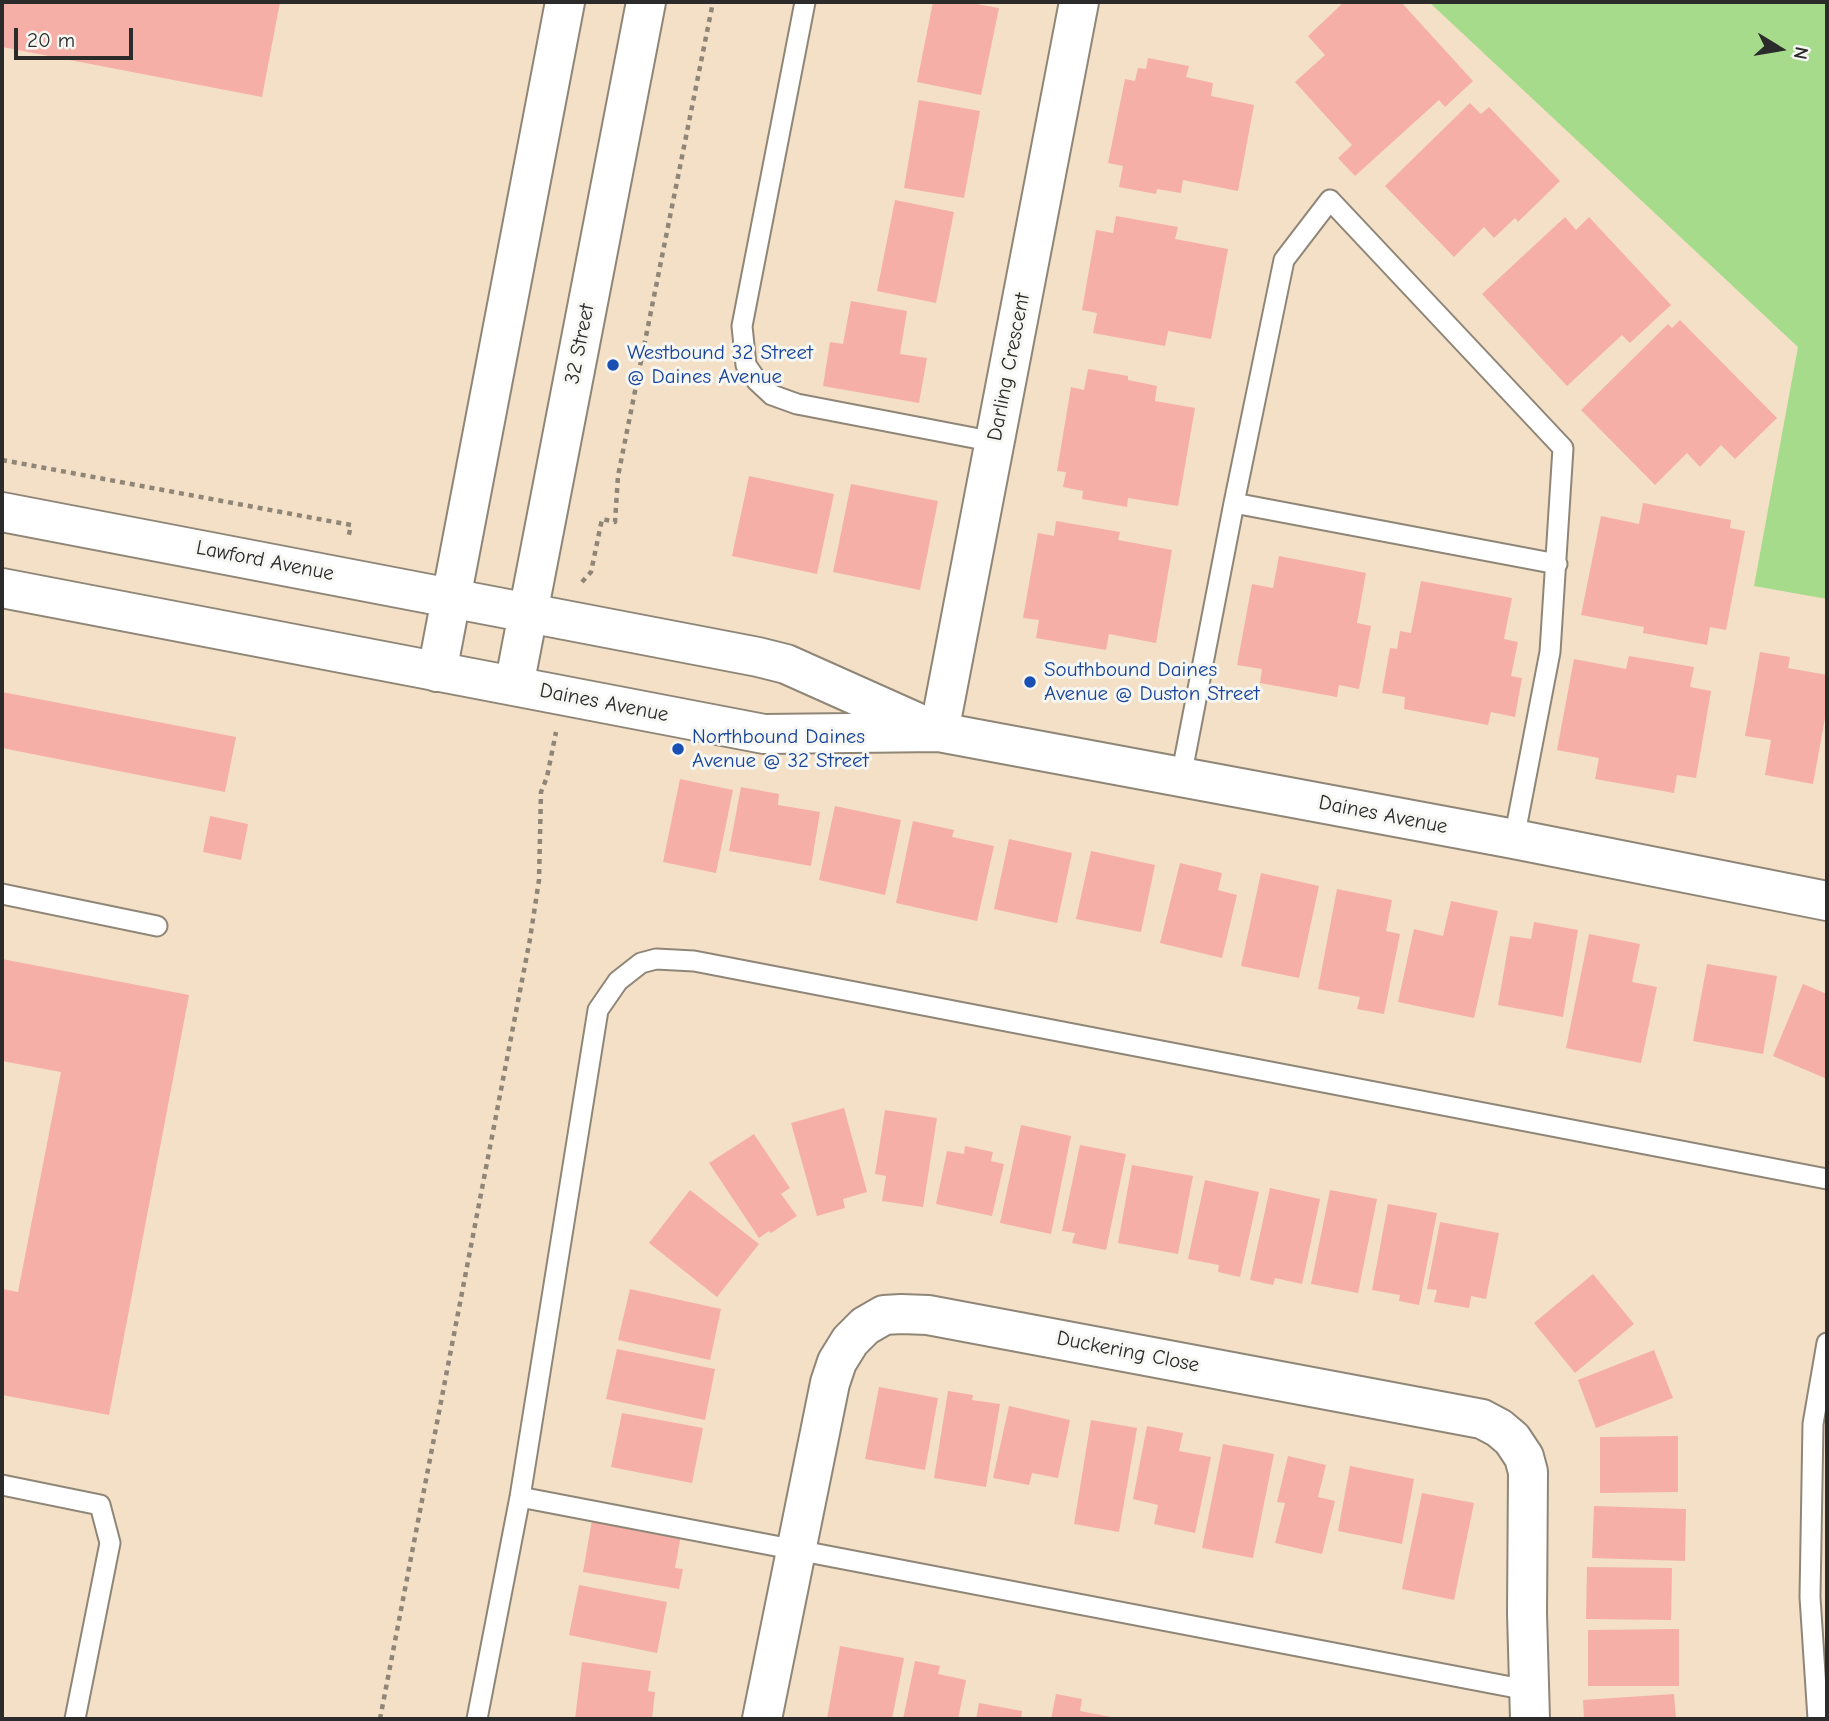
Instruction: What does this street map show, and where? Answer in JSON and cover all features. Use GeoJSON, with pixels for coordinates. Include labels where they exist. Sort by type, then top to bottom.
{"type":"FeatureCollection","features":[{"type":"Feature","properties":{"kind":"street"},"geometry":{"type":"LineString","coordinates":[[2,588],[437,672],[565,2]]}},
{"type":"Feature","properties":{"kind":"street","name":"32 Street"},"geometry":{"type":"LineString","coordinates":[[514,686],[646,2]]}},
{"type":"Feature","properties":{"kind":"street","name":"Darling Crescent"},"geometry":{"type":"LineString","coordinates":[[939,732],[1079,2]]}},
{"type":"Feature","properties":{"kind":"street","name":"Lawford Avenue"},"geometry":{"type":"LineString","coordinates":[[2,512],[529,612]]}},
{"type":"Feature","properties":{"kind":"street","name":"Daines Avenue"},"geometry":{"type":"LineString","coordinates":[[529,612],[786,664],[939,732]]}},
{"type":"Feature","properties":{"kind":"street","name":"Daines Avenue"},"geometry":{"type":"LineString","coordinates":[[437,672],[764,734],[939,732],[1514,839],[1827,901]]}},
{"type":"Feature","properties":{"kind":"street","name":"Duckering Close"},"geometry":{"type":"LineString","coordinates":[[762,1719],[836,1362],[850,1341],[865,1326],[884,1315],[928,1315],[1482,1419],[1499,1428],[1512,1439],[1524,1457],[1528,1472],[1529,1705]]}},
{"type":"Feature","properties":{"kind":"lane"},"geometry":{"type":"LineString","coordinates":[[805,2],[742,326],[746,365],[757,382],[772,395],[797,404],[995,442]]}},
{"type":"Feature","properties":{"kind":"lane"},"geometry":{"type":"LineString","coordinates":[[1181,777],[1284,260],[1330,200],[1563,448],[1550,652],[1514,839]]}},
{"type":"Feature","properties":{"kind":"lane"},"geometry":{"type":"LineString","coordinates":[[1234,503],[1557,564]]}},
{"type":"Feature","properties":{"kind":"lane"},"geometry":{"type":"LineString","coordinates":[[2,894],[157,926]]}},
{"type":"Feature","properties":{"kind":"lane"},"geometry":{"type":"LineString","coordinates":[[477,1719],[520,1497],[598,1010],[618,981],[641,963],[656,959],[694,961],[1827,1179]]}},
{"type":"Feature","properties":{"kind":"lane"},"geometry":{"type":"LineString","coordinates":[[1818,1719],[1810,1597],[1813,1424],[1827,1343]]}},
{"type":"Feature","properties":{"kind":"lane"},"geometry":{"type":"LineString","coordinates":[[2,1485],[100,1505],[110,1543],[75,1719]]}},
{"type":"Feature","properties":{"kind":"lane"},"geometry":{"type":"LineString","coordinates":[[520,1497],[796,1549],[1529,1705]]}},
{"type":"Feature","properties":{"kind":"path"},"geometry":{"type":"LineString","coordinates":[[592,572],[602,519],[615,522],[618,476],[713,2]]}},
{"type":"Feature","properties":{"kind":"path"},"geometry":{"type":"LineString","coordinates":[[2,460],[351,525],[346,550]]}},
{"type":"Feature","properties":{"kind":"path"},"geometry":{"type":"LineString","coordinates":[[380,1719],[530,939],[539,880],[541,792],[547,777],[558,725]]}},
{"type":"Feature","properties":{"kind":"green space"},"geometry":{"type":"Polygon","coordinates":[[[1429,2],[1827,2],[1827,599],[1754,586],[1798,347],[1429,2]]]}},
{"type":"Feature","properties":{"kind":"building"},"geometry":{"type":"Polygon","coordinates":[[[2,2],[280,2],[262,97],[2,47],[2,2]]]}},
{"type":"Feature","properties":{"kind":"building"},"geometry":{"type":"Polygon","coordinates":[[[933,2],[965,2],[999,8],[981,95],[917,82],[933,2]]]}},
{"type":"Feature","properties":{"kind":"building"},"geometry":{"type":"Polygon","coordinates":[[[1344,2],[1401,2],[1473,81],[1445,107],[1439,100],[1355,176],[1338,158],[1352,145],[1295,82],[1325,55],[1308,36],[1344,2]]]}},
{"type":"Feature","properties":{"kind":"building"},"geometry":{"type":"Polygon","coordinates":[[[1148,58],[1189,66],[1186,77],[1213,83],[1211,96],[1254,105],[1238,191],[1183,180],[1181,193],[1157,189],[1156,194],[1119,187],[1123,166],[1108,163],[1125,79],[1135,81],[1138,68],[1146,69],[1148,58]]]}},
{"type":"Feature","properties":{"kind":"building"},"geometry":{"type":"Polygon","coordinates":[[[919,100],[980,111],[964,198],[904,188],[919,100]]]}},
{"type":"Feature","properties":{"kind":"building"},"geometry":{"type":"Polygon","coordinates":[[[1470,103],[1481,114],[1489,107],[1560,181],[1518,222],[1515,218],[1494,238],[1484,227],[1454,257],[1385,186],[1470,103]]]}},
{"type":"Feature","properties":{"kind":"building"},"geometry":{"type":"Polygon","coordinates":[[[895,200],[954,212],[936,303],[877,291],[895,200]]]}},
{"type":"Feature","properties":{"kind":"building"},"geometry":{"type":"Polygon","coordinates":[[[1116,216],[1178,227],[1175,239],[1228,249],[1211,339],[1168,331],[1165,346],[1093,333],[1097,313],[1082,310],[1096,230],[1113,233],[1116,216]]]}},
{"type":"Feature","properties":{"kind":"building"},"geometry":{"type":"Polygon","coordinates":[[[1565,217],[1576,230],[1589,217],[1671,305],[1630,343],[1622,335],[1567,386],[1482,294],[1565,217]]]}},
{"type":"Feature","properties":{"kind":"building"},"geometry":{"type":"Polygon","coordinates":[[[851,301],[907,311],[900,354],[927,358],[919,403],[823,386],[830,342],[843,344],[851,301]]]}},
{"type":"Feature","properties":{"kind":"building"},"geometry":{"type":"Polygon","coordinates":[[[1680,320],[1777,418],[1735,459],[1721,445],[1700,467],[1687,453],[1655,485],[1581,410],[1668,324],[1672,328],[1680,320]]]}},
{"type":"Feature","properties":{"kind":"building"},"geometry":{"type":"Polygon","coordinates":[[[1088,369],[1128,376],[1128,380],[1157,386],[1155,401],[1195,408],[1178,506],[1128,498],[1127,507],[1082,499],[1083,491],[1063,487],[1066,472],[1057,471],[1071,387],[1084,390],[1088,369]]]}},
{"type":"Feature","properties":{"kind":"building"},"geometry":{"type":"Polygon","coordinates":[[[749,476],[834,494],[817,574],[732,556],[749,476]]]}},
{"type":"Feature","properties":{"kind":"building"},"geometry":{"type":"Polygon","coordinates":[[[851,484],[938,501],[920,590],[833,572],[851,484]]]}},
{"type":"Feature","properties":{"kind":"building"},"geometry":{"type":"Polygon","coordinates":[[[1643,503],[1731,520],[1730,528],[1745,531],[1726,630],[1710,627],[1707,645],[1643,633],[1644,627],[1581,615],[1601,516],[1639,524],[1643,503]]]}},
{"type":"Feature","properties":{"kind":"building"},"geometry":{"type":"Polygon","coordinates":[[[1056,521],[1120,532],[1118,540],[1172,550],[1156,643],[1109,634],[1106,650],[1036,638],[1039,620],[1023,618],[1038,533],[1054,536],[1056,521]]]}},
{"type":"Feature","properties":{"kind":"building"},"geometry":{"type":"Polygon","coordinates":[[[1279,556],[1366,573],[1357,623],[1371,626],[1359,689],[1339,685],[1337,697],[1260,683],[1262,669],[1237,665],[1252,584],[1273,588],[1279,556]]]}},
{"type":"Feature","properties":{"kind":"building"},"geometry":{"type":"Polygon","coordinates":[[[1421,581],[1512,598],[1504,639],[1518,642],[1511,676],[1522,678],[1515,717],[1491,712],[1488,725],[1404,709],[1405,697],[1382,693],[1390,648],[1397,649],[1400,631],[1411,633],[1421,581]]]}},
{"type":"Feature","properties":{"kind":"building"},"geometry":{"type":"Polygon","coordinates":[[[1760,652],[1790,657],[1788,668],[1827,675],[1827,707],[1813,784],[1765,775],[1771,740],[1745,736],[1760,652]]]}},
{"type":"Feature","properties":{"kind":"building"},"geometry":{"type":"Polygon","coordinates":[[[1629,656],[1694,667],[1690,687],[1711,691],[1696,778],[1677,775],[1674,793],[1595,779],[1599,758],[1557,750],[1574,659],[1626,669],[1629,656]]]}},
{"type":"Feature","properties":{"kind":"building"},"geometry":{"type":"Polygon","coordinates":[[[2,692],[236,737],[225,792],[2,748],[2,692]]]}},
{"type":"Feature","properties":{"kind":"building"},"geometry":{"type":"Polygon","coordinates":[[[680,779],[733,790],[716,873],[663,862],[680,779]]]}},
{"type":"Feature","properties":{"kind":"building"},"geometry":{"type":"Polygon","coordinates":[[[741,787],[779,794],[778,805],[820,812],[811,866],[729,851],[741,787]]]}},
{"type":"Feature","properties":{"kind":"building"},"geometry":{"type":"Polygon","coordinates":[[[835,806],[901,820],[885,895],[819,880],[835,806]]]}},
{"type":"Feature","properties":{"kind":"building"},"geometry":{"type":"Polygon","coordinates":[[[210,816],[248,824],[241,860],[203,852],[210,816]]]}},
{"type":"Feature","properties":{"kind":"building"},"geometry":{"type":"Polygon","coordinates":[[[913,821],[954,830],[952,837],[994,846],[977,921],[896,903],[913,821]]]}},
{"type":"Feature","properties":{"kind":"building"},"geometry":{"type":"Polygon","coordinates":[[[1009,839],[1072,853],[1057,923],[994,909],[1009,839]]]}},
{"type":"Feature","properties":{"kind":"building"},"geometry":{"type":"Polygon","coordinates":[[[1091,851],[1155,865],[1141,932],[1076,919],[1091,851]]]}},
{"type":"Feature","properties":{"kind":"building"},"geometry":{"type":"Polygon","coordinates":[[[1180,863],[1222,873],[1218,890],[1237,895],[1222,958],[1160,943],[1180,863]]]}},
{"type":"Feature","properties":{"kind":"building"},"geometry":{"type":"Polygon","coordinates":[[[1261,873],[1319,886],[1299,978],[1241,966],[1261,873]]]}},
{"type":"Feature","properties":{"kind":"building"},"geometry":{"type":"Polygon","coordinates":[[[1337,889],[1392,900],[1386,931],[1400,934],[1384,1014],[1357,1009],[1360,997],[1318,989],[1337,889]]]}},
{"type":"Feature","properties":{"kind":"building"},"geometry":{"type":"Polygon","coordinates":[[[1451,901],[1498,911],[1474,1018],[1398,1002],[1414,929],[1443,936],[1451,901]]]}},
{"type":"Feature","properties":{"kind":"building"},"geometry":{"type":"Polygon","coordinates":[[[1534,922],[1578,930],[1563,1017],[1498,1005],[1510,936],[1531,939],[1534,922]]]}},
{"type":"Feature","properties":{"kind":"building"},"geometry":{"type":"Polygon","coordinates":[[[1589,934],[1640,944],[1632,982],[1657,987],[1641,1063],[1566,1048],[1589,934]]]}},
{"type":"Feature","properties":{"kind":"building"},"geometry":{"type":"Polygon","coordinates":[[[2,959],[189,995],[109,1415],[2,1395],[2,1289],[18,1292],[61,1072],[2,1061],[2,959]]]}},
{"type":"Feature","properties":{"kind":"building"},"geometry":{"type":"Polygon","coordinates":[[[1707,964],[1777,976],[1763,1054],[1693,1041],[1707,964]]]}},
{"type":"Feature","properties":{"kind":"building"},"geometry":{"type":"Polygon","coordinates":[[[1803,984],[1827,994],[1827,1079],[1773,1056],[1803,984]]]}},
{"type":"Feature","properties":{"kind":"building"},"geometry":{"type":"Polygon","coordinates":[[[844,1108],[867,1192],[843,1199],[845,1208],[817,1216],[791,1123],[844,1108]]]}},
{"type":"Feature","properties":{"kind":"building"},"geometry":{"type":"Polygon","coordinates":[[[885,1110],[937,1118],[923,1207],[882,1201],[886,1176],[875,1174],[885,1110]]]}},
{"type":"Feature","properties":{"kind":"building"},"geometry":{"type":"Polygon","coordinates":[[[1021,1125],[1071,1136],[1051,1234],[1000,1223],[1021,1125]]]}},
{"type":"Feature","properties":{"kind":"building"},"geometry":{"type":"Polygon","coordinates":[[[754,1134],[790,1188],[781,1194],[797,1216],[759,1238],[709,1163],[754,1134]]]}},
{"type":"Feature","properties":{"kind":"building"},"geometry":{"type":"Polygon","coordinates":[[[1080,1145],[1126,1154],[1106,1250],[1072,1243],[1075,1233],[1062,1231],[1080,1145]]]}},
{"type":"Feature","properties":{"kind":"building"},"geometry":{"type":"Polygon","coordinates":[[[965,1146],[993,1152],[991,1161],[1004,1164],[992,1216],[936,1204],[947,1151],[964,1154],[965,1146]]]}},
{"type":"Feature","properties":{"kind":"building"},"geometry":{"type":"Polygon","coordinates":[[[1132,1165],[1193,1176],[1178,1254],[1118,1243],[1132,1165]]]}},
{"type":"Feature","properties":{"kind":"building"},"geometry":{"type":"Polygon","coordinates":[[[1205,1180],[1259,1192],[1240,1277],[1218,1272],[1219,1265],[1188,1259],[1205,1180]]]}},
{"type":"Feature","properties":{"kind":"building"},"geometry":{"type":"Polygon","coordinates":[[[1270,1188],[1320,1199],[1302,1284],[1275,1278],[1273,1285],[1250,1280],[1270,1188]]]}},
{"type":"Feature","properties":{"kind":"building"},"geometry":{"type":"Polygon","coordinates":[[[690,1190],[759,1244],[717,1297],[649,1243],[690,1190]]]}},
{"type":"Feature","properties":{"kind":"building"},"geometry":{"type":"Polygon","coordinates":[[[1330,1190],[1377,1199],[1358,1293],[1311,1284],[1330,1190]]]}},
{"type":"Feature","properties":{"kind":"building"},"geometry":{"type":"Polygon","coordinates":[[[1388,1204],[1437,1213],[1419,1305],[1399,1301],[1400,1295],[1372,1290],[1388,1204]]]}},
{"type":"Feature","properties":{"kind":"building"},"geometry":{"type":"Polygon","coordinates":[[[1440,1222],[1499,1233],[1486,1299],[1471,1296],[1469,1308],[1434,1302],[1437,1290],[1427,1289],[1440,1222]]]}},
{"type":"Feature","properties":{"kind":"building"},"geometry":{"type":"Polygon","coordinates":[[[1593,1274],[1634,1324],[1575,1373],[1534,1323],[1593,1274]]]}},
{"type":"Feature","properties":{"kind":"building"},"geometry":{"type":"Polygon","coordinates":[[[630,1289],[721,1309],[710,1360],[618,1340],[630,1289]]]}},
{"type":"Feature","properties":{"kind":"building"},"geometry":{"type":"Polygon","coordinates":[[[617,1349],[715,1369],[705,1420],[606,1399],[617,1349]]]}},
{"type":"Feature","properties":{"kind":"building"},"geometry":{"type":"Polygon","coordinates":[[[1654,1350],[1673,1398],[1596,1428],[1578,1380],[1654,1350]]]}},
{"type":"Feature","properties":{"kind":"building"},"geometry":{"type":"Polygon","coordinates":[[[879,1387],[938,1398],[925,1470],[865,1459],[879,1387]]]}},
{"type":"Feature","properties":{"kind":"building"},"geometry":{"type":"Polygon","coordinates":[[[948,1391],[973,1395],[972,1400],[1000,1404],[986,1487],[934,1478],[948,1391]]]}},
{"type":"Feature","properties":{"kind":"building"},"geometry":{"type":"Polygon","coordinates":[[[1009,1406],[1070,1420],[1058,1478],[1032,1473],[1029,1485],[993,1478],[1009,1406]]]}},
{"type":"Feature","properties":{"kind":"building"},"geometry":{"type":"Polygon","coordinates":[[[622,1413],[703,1428],[692,1483],[611,1467],[622,1413]]]}},
{"type":"Feature","properties":{"kind":"building"},"geometry":{"type":"Polygon","coordinates":[[[1091,1420],[1137,1428],[1119,1532],[1074,1524],[1091,1420]]]}},
{"type":"Feature","properties":{"kind":"building"},"geometry":{"type":"Polygon","coordinates":[[[1147,1426],[1183,1433],[1179,1451],[1211,1457],[1195,1533],[1154,1524],[1158,1505],[1133,1499],[1147,1426]]]}},
{"type":"Feature","properties":{"kind":"building"},"geometry":{"type":"Polygon","coordinates":[[[1678,1436],[1678,1492],[1600,1493],[1600,1437],[1678,1436]]]}},
{"type":"Feature","properties":{"kind":"building"},"geometry":{"type":"Polygon","coordinates":[[[1223,1444],[1274,1454],[1253,1558],[1202,1548],[1223,1444]]]}},
{"type":"Feature","properties":{"kind":"building"},"geometry":{"type":"Polygon","coordinates":[[[1288,1456],[1326,1465],[1318,1497],[1335,1501],[1322,1554],[1275,1543],[1285,1503],[1277,1502],[1288,1456]]]}},
{"type":"Feature","properties":{"kind":"building"},"geometry":{"type":"Polygon","coordinates":[[[1350,1466],[1414,1479],[1402,1544],[1338,1531],[1350,1466]]]}},
{"type":"Feature","properties":{"kind":"building"},"geometry":{"type":"Polygon","coordinates":[[[1422,1493],[1474,1503],[1454,1600],[1402,1589],[1422,1493]]]}},
{"type":"Feature","properties":{"kind":"building"},"geometry":{"type":"Polygon","coordinates":[[[1594,1506],[1686,1509],[1685,1561],[1592,1558],[1594,1506]]]}},
{"type":"Feature","properties":{"kind":"building"},"geometry":{"type":"Polygon","coordinates":[[[592,1520],[681,1535],[675,1568],[683,1569],[679,1589],[583,1572],[592,1520]]]}},
{"type":"Feature","properties":{"kind":"building"},"geometry":{"type":"Polygon","coordinates":[[[1587,1567],[1672,1568],[1671,1620],[1586,1619],[1587,1567]]]}},
{"type":"Feature","properties":{"kind":"building"},"geometry":{"type":"Polygon","coordinates":[[[579,1585],[667,1602],[657,1653],[569,1635],[579,1585]]]}},
{"type":"Feature","properties":{"kind":"building"},"geometry":{"type":"Polygon","coordinates":[[[1679,1629],[1679,1686],[1588,1686],[1588,1630],[1679,1629]]]}},
{"type":"Feature","properties":{"kind":"building"},"geometry":{"type":"Polygon","coordinates":[[[840,1646],[904,1658],[892,1719],[827,1719],[840,1646]]]}},
{"type":"Feature","properties":{"kind":"building"},"geometry":{"type":"Polygon","coordinates":[[[915,1661],[940,1666],[938,1674],[966,1680],[958,1719],[903,1719],[915,1661]]]}},
{"type":"Feature","properties":{"kind":"building"},"geometry":{"type":"Polygon","coordinates":[[[582,1662],[651,1671],[648,1691],[655,1692],[652,1719],[575,1719],[582,1662]]]}},
{"type":"Feature","properties":{"kind":"building"},"geometry":{"type":"Polygon","coordinates":[[[1056,1694],[1082,1699],[1080,1711],[1111,1717],[1051,1719],[1056,1694]]]}},
{"type":"Feature","properties":{"kind":"building"},"geometry":{"type":"Polygon","coordinates":[[[1674,1694],[1676,1719],[1584,1719],[1583,1700],[1674,1694]]]}},
{"type":"Feature","properties":{"kind":"building"},"geometry":{"type":"Polygon","coordinates":[[[979,1703],[1022,1711],[1021,1719],[976,1719],[979,1703]]]}},
{"type":"Feature","properties":{"kind":"place","name":"Westbound 32 Street @ Daines Avenue"},"geometry":{"type":"Point","coordinates":[613,365]}},
{"type":"Feature","properties":{"kind":"place","name":"Southbound Daines Avenue @ Duston Street"},"geometry":{"type":"Point","coordinates":[1030,682]}},
{"type":"Feature","properties":{"kind":"place","name":"Northbound Daines Avenue @ 32 Street"},"geometry":{"type":"Point","coordinates":[678,749]}}]}
